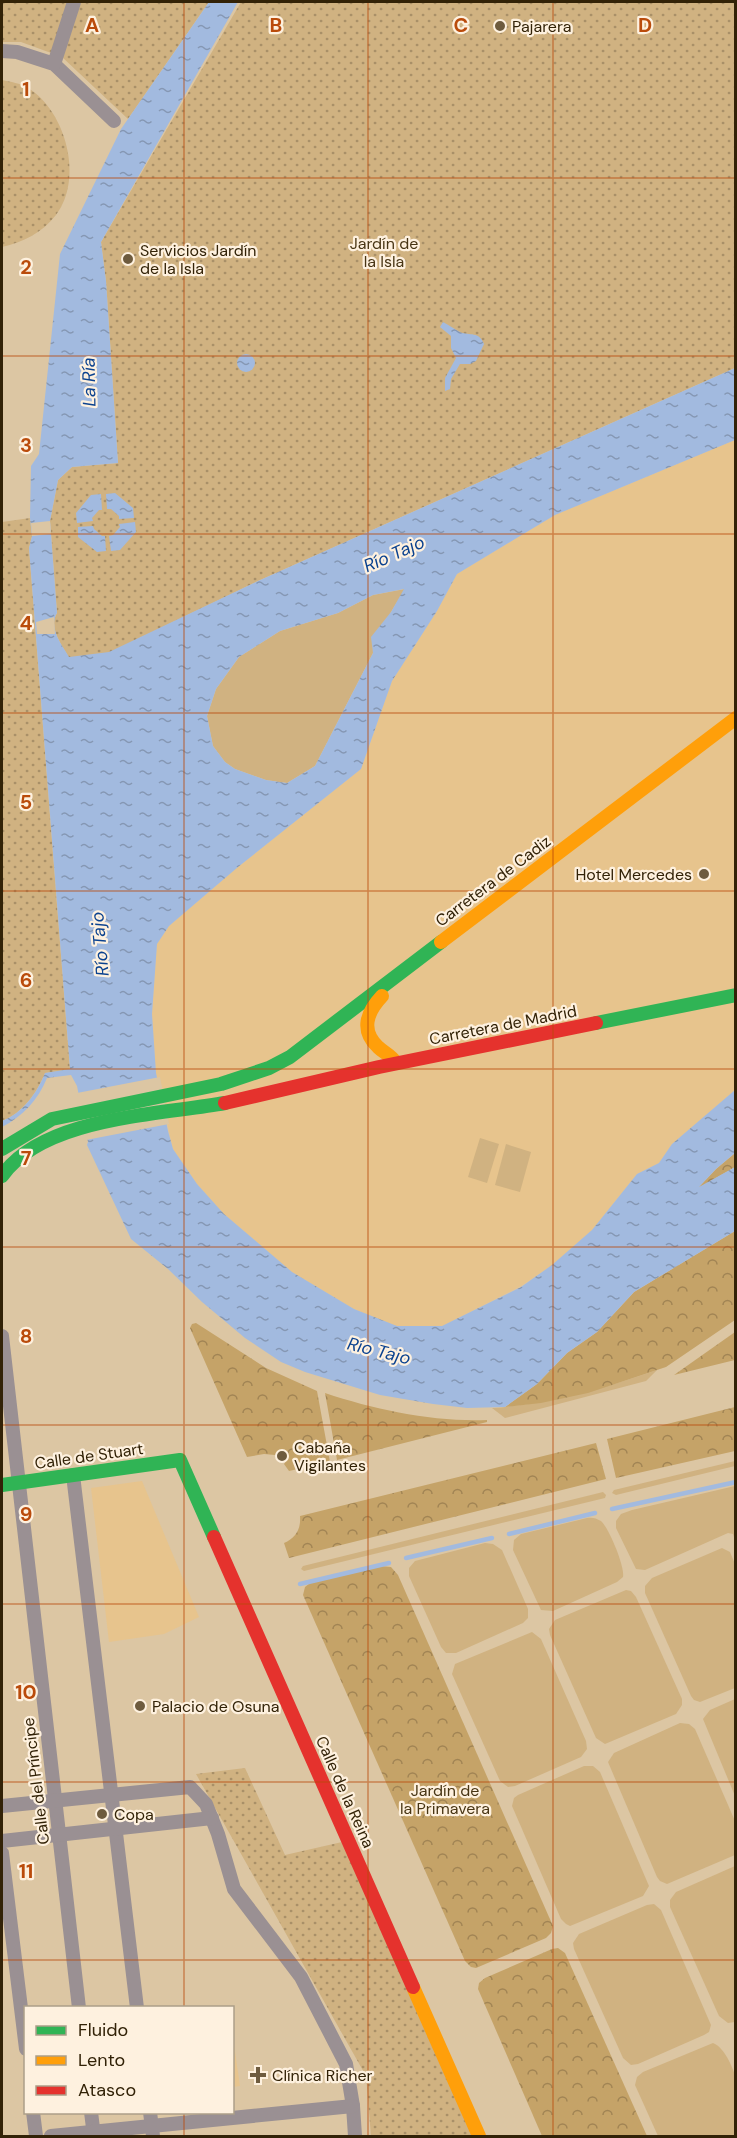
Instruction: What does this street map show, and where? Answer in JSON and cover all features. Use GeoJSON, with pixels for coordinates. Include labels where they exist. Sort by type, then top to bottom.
{"type":"FeatureCollection","features":[{"type":"Feature","properties":{"kind":"main road","name":"Carretera de Cadiz"},"geometry":{"type":"LineString","coordinates":[[2,1149],[44,1124],[80,1112],[222,1084],[269,1068],[305,1047],[735,718]]}},
{"type":"Feature","properties":{"kind":"main road"},"geometry":{"type":"LineString","coordinates":[[389,981],[388,990],[369,1010],[366,1018],[373,1041],[393,1057],[396,1063]]}},
{"type":"Feature","properties":{"kind":"main road","name":"Carretera de Madrid"},"geometry":{"type":"LineString","coordinates":[[2,1176],[10,1162],[32,1148],[51,1137],[83,1128],[226,1103],[396,1063],[735,995]]}},
{"type":"Feature","properties":{"kind":"main road","name":"Calle de Stuart"},"geometry":{"type":"LineString","coordinates":[[2,1485],[180,1460]]}},
{"type":"Feature","properties":{"kind":"main road","name":"Calle de la Reina"},"geometry":{"type":"LineString","coordinates":[[180,1460],[479,2136]]}},
{"type":"Feature","properties":{"kind":"street"},"geometry":{"type":"LineString","coordinates":[[54,64],[74,2]]}},
{"type":"Feature","properties":{"kind":"street"},"geometry":{"type":"LineString","coordinates":[[2,51],[17,52],[54,64],[114,121]]}},
{"type":"Feature","properties":{"kind":"street","name":"Calle del Príncipe"},"geometry":{"type":"LineString","coordinates":[[2,1336],[79,2006]]}},
{"type":"Feature","properties":{"kind":"street"},"geometry":{"type":"LineString","coordinates":[[74,1475],[137,2006]]}},
{"type":"Feature","properties":{"kind":"street"},"geometry":{"type":"LineString","coordinates":[[2,1806],[190,1786],[206,1804],[212,1818],[234,1889],[301,1977],[346,2064],[356,2136]]}},
{"type":"Feature","properties":{"kind":"street"},"geometry":{"type":"LineString","coordinates":[[2,1841],[212,1818]]}},
{"type":"Feature","properties":{"kind":"street"},"geometry":{"type":"LineString","coordinates":[[2,1853],[24,2033]]}},
{"type":"Feature","properties":{"kind":"street"},"geometry":{"type":"LineString","coordinates":[[51,2136],[152,2132],[353,2106]]}},
{"type":"Feature","properties":{"kind":"street"},"geometry":{"type":"LineString","coordinates":[[33,2114],[36,2136]]}},
{"type":"Feature","properties":{"kind":"street"},"geometry":{"type":"LineString","coordinates":[[91,2114],[94,2135]]}},
{"type":"Feature","properties":{"kind":"street"},"geometry":{"type":"LineString","coordinates":[[150,2114],[152,2132]]}},
{"type":"Feature","properties":{"kind":"shaded area"},"geometry":{"type":"Polygon","coordinates":[[[735,440],[735,1090],[672,1144],[659,1163],[637,1174],[592,1230],[552,1265],[521,1286],[442,1326],[396,1326],[354,1309],[292,1272],[224,1214],[197,1184],[173,1149],[156,1073],[152,1014],[157,944],[169,926],[238,867],[361,769],[392,681],[437,611],[457,574],[555,515],[735,440]]]}},
{"type":"Feature","properties":{"kind":"shaded area"},"geometry":{"type":"Polygon","coordinates":[[[142,1481],[199,1617],[164,1634],[109,1642],[91,1488],[142,1481]]]}},
{"type":"Feature","properties":{"kind":"shaded area"},"geometry":{"type":"Polygon","coordinates":[[[234,2045],[240,2086],[234,2087],[234,2045]]]}},
{"type":"Feature","properties":{"kind":"green space"},"geometry":{"type":"Polygon","coordinates":[[[2,2],[209,2],[128,119],[62,57],[21,42],[2,42],[2,2]]]}},
{"type":"Feature","properties":{"kind":"green space","name":"Jardín de la Isla"},"geometry":{"type":"Polygon","coordinates":[[[241,2],[735,2],[735,368],[258,581],[109,653],[69,658],[57,636],[54,625],[57,613],[50,521],[58,480],[72,467],[118,463],[106,281],[101,242],[241,2]]]}},
{"type":"Feature","properties":{"kind":"green space"},"geometry":{"type":"Polygon","coordinates":[[[2,80],[28,88],[52,112],[67,147],[69,183],[56,215],[45,227],[32,236],[2,247],[2,80]]]}},
{"type":"Feature","properties":{"kind":"green space"},"geometry":{"type":"Polygon","coordinates":[[[30,518],[32,536],[29,548],[70,1070],[45,1073],[38,1088],[23,1108],[2,1121],[2,522],[30,518]]]}},
{"type":"Feature","properties":{"kind":"green space"},"geometry":{"type":"Polygon","coordinates":[[[405,589],[391,612],[373,653],[315,766],[287,783],[266,780],[235,769],[225,762],[213,746],[207,716],[216,689],[239,657],[280,631],[338,613],[373,595],[405,589]]]}},
{"type":"Feature","properties":{"kind":"green space"},"geometry":{"type":"Polygon","coordinates":[[[480,1138],[499,1144],[487,1183],[468,1177],[480,1138]]]}},
{"type":"Feature","properties":{"kind":"green space"},"geometry":{"type":"Polygon","coordinates":[[[506,1144],[531,1152],[520,1192],[495,1185],[506,1144]]]}},
{"type":"Feature","properties":{"kind":"green space"},"geometry":{"type":"Polygon","coordinates":[[[735,1153],[735,1167],[697,1189],[716,1169],[735,1153]]]}},
{"type":"Feature","properties":{"kind":"green space"},"geometry":{"type":"Polygon","coordinates":[[[735,1231],[735,1320],[666,1367],[588,1393],[541,1403],[505,1407],[537,1384],[567,1353],[597,1332],[634,1292],[735,1231]]]}},
{"type":"Feature","properties":{"kind":"green space"},"geometry":{"type":"Polygon","coordinates":[[[196,1323],[266,1368],[317,1391],[330,1462],[289,1471],[284,1464],[289,1457],[285,1450],[279,1450],[275,1455],[247,1457],[190,1328],[196,1323]]]}},
{"type":"Feature","properties":{"kind":"green space"},"geometry":{"type":"Polygon","coordinates":[[[735,1332],[735,1360],[674,1375],[735,1332]]]}},
{"type":"Feature","properties":{"kind":"green space"},"geometry":{"type":"Polygon","coordinates":[[[657,1370],[646,1381],[505,1418],[492,1408],[576,1395],[657,1370]]]}},
{"type":"Feature","properties":{"kind":"green space"},"geometry":{"type":"Polygon","coordinates":[[[325,1393],[405,1414],[446,1419],[487,1420],[487,1422],[337,1460],[325,1393]]]}},
{"type":"Feature","properties":{"kind":"green space"},"geometry":{"type":"Polygon","coordinates":[[[735,1407],[735,1451],[616,1478],[607,1439],[735,1407]]]}},
{"type":"Feature","properties":{"kind":"green space"},"geometry":{"type":"Polygon","coordinates":[[[596,1443],[606,1479],[289,1558],[284,1543],[297,1532],[300,1516],[596,1443]]]}},
{"type":"Feature","properties":{"kind":"green space"},"geometry":{"type":"Polygon","coordinates":[[[735,1461],[735,1466],[616,1495],[612,1493],[614,1490],[735,1461]]]}},
{"type":"Feature","properties":{"kind":"green space"},"geometry":{"type":"Polygon","coordinates":[[[735,1486],[735,1540],[733,1534],[728,1533],[645,1570],[636,1569],[616,1528],[616,1521],[621,1514],[735,1486]]]}},
{"type":"Feature","properties":{"kind":"green space"},"geometry":{"type":"Polygon","coordinates":[[[603,1492],[606,1495],[605,1498],[304,1571],[301,1569],[303,1566],[603,1492]]]}},
{"type":"Feature","properties":{"kind":"green space"},"geometry":{"type":"Polygon","coordinates":[[[587,1518],[597,1519],[604,1525],[619,1557],[623,1577],[617,1582],[553,1611],[541,1610],[513,1550],[514,1540],[521,1534],[587,1518]]]}},
{"type":"Feature","properties":{"kind":"green space"},"geometry":{"type":"Polygon","coordinates":[[[485,1543],[493,1544],[502,1550],[528,1609],[528,1618],[523,1623],[456,1653],[446,1653],[441,1647],[409,1576],[409,1568],[415,1561],[485,1543]]]}},
{"type":"Feature","properties":{"kind":"green space"},"geometry":{"type":"Polygon","coordinates":[[[722,1548],[730,1552],[735,1564],[735,1688],[700,1702],[691,1696],[645,1593],[645,1586],[652,1578],[722,1548]]]}},
{"type":"Feature","properties":{"kind":"green space","name":"Jardín de la Primavera"},"geometry":{"type":"Polygon","coordinates":[[[380,1566],[391,1567],[398,1575],[553,1926],[546,1938],[476,1968],[471,1967],[465,1961],[303,1595],[305,1587],[310,1583],[380,1566]]]}},
{"type":"Feature","properties":{"kind":"green space"},"geometry":{"type":"Polygon","coordinates":[[[626,1590],[631,1591],[636,1597],[682,1699],[682,1705],[676,1714],[605,1744],[596,1738],[549,1629],[555,1620],[626,1590]]]}},
{"type":"Feature","properties":{"kind":"green space"},"geometry":{"type":"Polygon","coordinates":[[[532,1632],[541,1639],[586,1741],[587,1749],[581,1757],[508,1787],[500,1781],[452,1674],[455,1664],[532,1632]]]}},
{"type":"Feature","properties":{"kind":"green space"},"geometry":{"type":"Polygon","coordinates":[[[735,1699],[735,1796],[703,1719],[710,1710],[735,1699]]]}},
{"type":"Feature","properties":{"kind":"green space"},"geometry":{"type":"Polygon","coordinates":[[[680,1723],[689,1724],[695,1729],[735,1821],[735,1855],[667,1884],[657,1877],[608,1762],[614,1753],[680,1723]]]}},
{"type":"Feature","properties":{"kind":"green space"},"geometry":{"type":"Polygon","coordinates":[[[584,1766],[593,1766],[600,1772],[649,1886],[643,1896],[570,1926],[561,1919],[512,1806],[514,1798],[518,1795],[584,1766]]]}},
{"type":"Feature","properties":{"kind":"green space"},"geometry":{"type":"Polygon","coordinates":[[[245,1768],[285,1855],[342,1842],[473,2136],[371,2136],[366,2076],[196,1774],[245,1768]]]}},
{"type":"Feature","properties":{"kind":"green space"},"geometry":{"type":"Polygon","coordinates":[[[735,1866],[735,2022],[728,2023],[719,2016],[670,1907],[670,1900],[676,1892],[735,1866]]]}},
{"type":"Feature","properties":{"kind":"green space"},"geometry":{"type":"Polygon","coordinates":[[[654,1904],[661,1910],[711,2025],[709,2032],[704,2035],[631,2065],[623,2058],[573,1943],[579,1934],[654,1904]]]}},
{"type":"Feature","properties":{"kind":"green space"},"geometry":{"type":"Polygon","coordinates":[[[558,1948],[565,1953],[647,2136],[542,2136],[478,1989],[479,1983],[485,1978],[558,1948]]]}},
{"type":"Feature","properties":{"kind":"green space"},"geometry":{"type":"Polygon","coordinates":[[[713,2043],[724,2053],[736,2079],[735,2136],[658,2136],[635,2085],[637,2077],[643,2072],[713,2043]]]}},
{"type":"Feature","properties":{"kind":"water"},"geometry":{"type":"Polygon","coordinates":[[[209,2],[238,2],[101,242],[106,281],[118,463],[72,467],[58,480],[50,521],[57,613],[54,625],[57,636],[69,657],[109,652],[258,581],[735,368],[735,440],[555,515],[457,574],[437,611],[392,681],[361,769],[238,867],[169,926],[157,944],[152,1014],[156,1073],[173,1149],[197,1184],[224,1214],[292,1272],[354,1309],[397,1326],[442,1326],[521,1287],[552,1265],[592,1230],[637,1174],[659,1163],[672,1144],[735,1090],[735,1153],[699,1187],[735,1167],[735,1231],[634,1292],[597,1332],[567,1353],[537,1384],[505,1407],[467,1408],[380,1395],[305,1372],[281,1362],[245,1338],[131,1239],[87,1145],[77,1086],[71,1075],[47,1078],[29,1107],[2,1127],[2,1121],[23,1108],[28,1102],[45,1073],[70,1069],[29,548],[32,536],[31,466],[39,454],[60,254],[121,129],[209,2]],[[404,589],[373,595],[338,613],[280,631],[239,657],[216,689],[207,716],[213,746],[225,762],[235,769],[266,780],[287,783],[315,766],[373,653],[371,637],[391,612],[404,589]]]}},
{"type":"Feature","properties":{"kind":"water"},"geometry":{"type":"Polygon","coordinates":[[[443,322],[460,332],[480,337],[484,344],[476,361],[470,364],[460,364],[451,379],[450,389],[445,391],[445,378],[456,358],[451,348],[451,336],[440,327],[443,322]]]}},
{"type":"Feature","properties":{"kind":"water"},"geometry":{"type":"Polygon","coordinates":[[[242,354],[250,354],[255,359],[253,370],[242,372],[237,367],[237,359],[242,354]]]}},
{"type":"Feature","properties":{"kind":"water"},"geometry":{"type":"Polygon","coordinates":[[[115,493],[133,508],[134,518],[119,519],[119,516],[111,509],[107,509],[106,494],[115,493]]]}},
{"type":"Feature","properties":{"kind":"water"},"geometry":{"type":"Polygon","coordinates":[[[101,494],[102,510],[99,510],[92,518],[93,521],[77,523],[76,513],[91,495],[101,494]]]}},
{"type":"Feature","properties":{"kind":"water"},"geometry":{"type":"Polygon","coordinates":[[[135,522],[136,532],[120,550],[111,551],[109,536],[120,527],[119,524],[135,522]]]}},
{"type":"Feature","properties":{"kind":"water"},"geometry":{"type":"Polygon","coordinates":[[[93,526],[102,536],[105,536],[106,551],[97,552],[78,537],[78,527],[93,526]]]}},
{"type":"Feature","properties":{"kind":"pier"},"geometry":{"type":"Polygon","coordinates":[[[50,521],[51,534],[32,536],[31,523],[50,521]]]}},
{"type":"Feature","properties":{"kind":"pier"},"geometry":{"type":"Polygon","coordinates":[[[54,617],[55,634],[37,634],[36,622],[54,617]]]}},
{"type":"Feature","properties":{"kind":"pier"},"geometry":{"type":"Polygon","coordinates":[[[160,1077],[169,1124],[86,1140],[77,1093],[160,1077]]]}},
{"type":"Feature","properties":{"kind":"waterway"},"geometry":{"type":"LineString","coordinates":[[612,1509],[736,1482]]}},
{"type":"Feature","properties":{"kind":"waterway"},"geometry":{"type":"LineString","coordinates":[[509,1534],[595,1513]]}},
{"type":"Feature","properties":{"kind":"waterway"},"geometry":{"type":"LineString","coordinates":[[406,1558],[492,1538]]}},
{"type":"Feature","properties":{"kind":"waterway"},"geometry":{"type":"LineString","coordinates":[[300,1584],[389,1563]]}},
{"type":"Feature","properties":{"kind":"traffic: fast"},"geometry":{"type":"LineString","coordinates":[[2,1149],[52,1119],[221,1084],[269,1068],[290,1057],[441,942]]}},
{"type":"Feature","properties":{"kind":"traffic: fast"},"geometry":{"type":"LineString","coordinates":[[596,1023],[736,995]]}},
{"type":"Feature","properties":{"kind":"traffic: fast"},"geometry":{"type":"LineString","coordinates":[[2,1176],[21,1156],[45,1141],[73,1130],[136,1116],[225,1103]]}},
{"type":"Feature","properties":{"kind":"traffic: fast"},"geometry":{"type":"LineString","coordinates":[[2,1485],[180,1460],[214,1537]]}},
{"type":"Feature","properties":{"kind":"traffic: slow"},"geometry":{"type":"LineString","coordinates":[[441,942],[736,718]]}},
{"type":"Feature","properties":{"kind":"traffic: slow"},"geometry":{"type":"LineString","coordinates":[[382,996],[369,1015],[367,1028],[372,1041],[396,1063]]}},
{"type":"Feature","properties":{"kind":"traffic: slow"},"geometry":{"type":"LineString","coordinates":[[413,1987],[479,2136]]}},
{"type":"Feature","properties":{"kind":"traffic: jam"},"geometry":{"type":"LineString","coordinates":[[225,1103],[379,1067],[596,1023]]}},
{"type":"Feature","properties":{"kind":"traffic: jam"},"geometry":{"type":"LineString","coordinates":[[214,1537],[413,1987]]}},
{"type":"Feature","properties":{"kind":"place","name":"Pajarera"},"geometry":{"type":"Point","coordinates":[500,26]}},
{"type":"Feature","properties":{"kind":"place","name":"Servicios Jardín de la Isla"},"geometry":{"type":"Point","coordinates":[128,259]}},
{"type":"Feature","properties":{"kind":"place","name":"Hotel Mercedes"},"geometry":{"type":"Point","coordinates":[704,874]}},
{"type":"Feature","properties":{"kind":"place","name":"Cabaña Vigilantes"},"geometry":{"type":"Point","coordinates":[282,1456]}},
{"type":"Feature","properties":{"kind":"place","name":"Palacio de Osuna"},"geometry":{"type":"Point","coordinates":[140,1706]}},
{"type":"Feature","properties":{"kind":"place","name":"Copa"},"geometry":{"type":"Point","coordinates":[102,1814]}},
{"type":"Feature","properties":{"kind":"place","name":"Clínica Richer"},"geometry":{"type":"Point","coordinates":[258,2075]}},
{"type":"Feature","properties":{"kind":"water label","name":"La Ría"},"geometry":{"type":"Point","coordinates":[89,382]}},
{"type":"Feature","properties":{"kind":"water label","name":"Río Tajo"},"geometry":{"type":"Point","coordinates":[394,554]}},
{"type":"Feature","properties":{"kind":"water label","name":"Río Tajo"},"geometry":{"type":"Point","coordinates":[100,944]}},
{"type":"Feature","properties":{"kind":"water label","name":"Río Tajo"},"geometry":{"type":"Point","coordinates":[379,1351]}}]}
